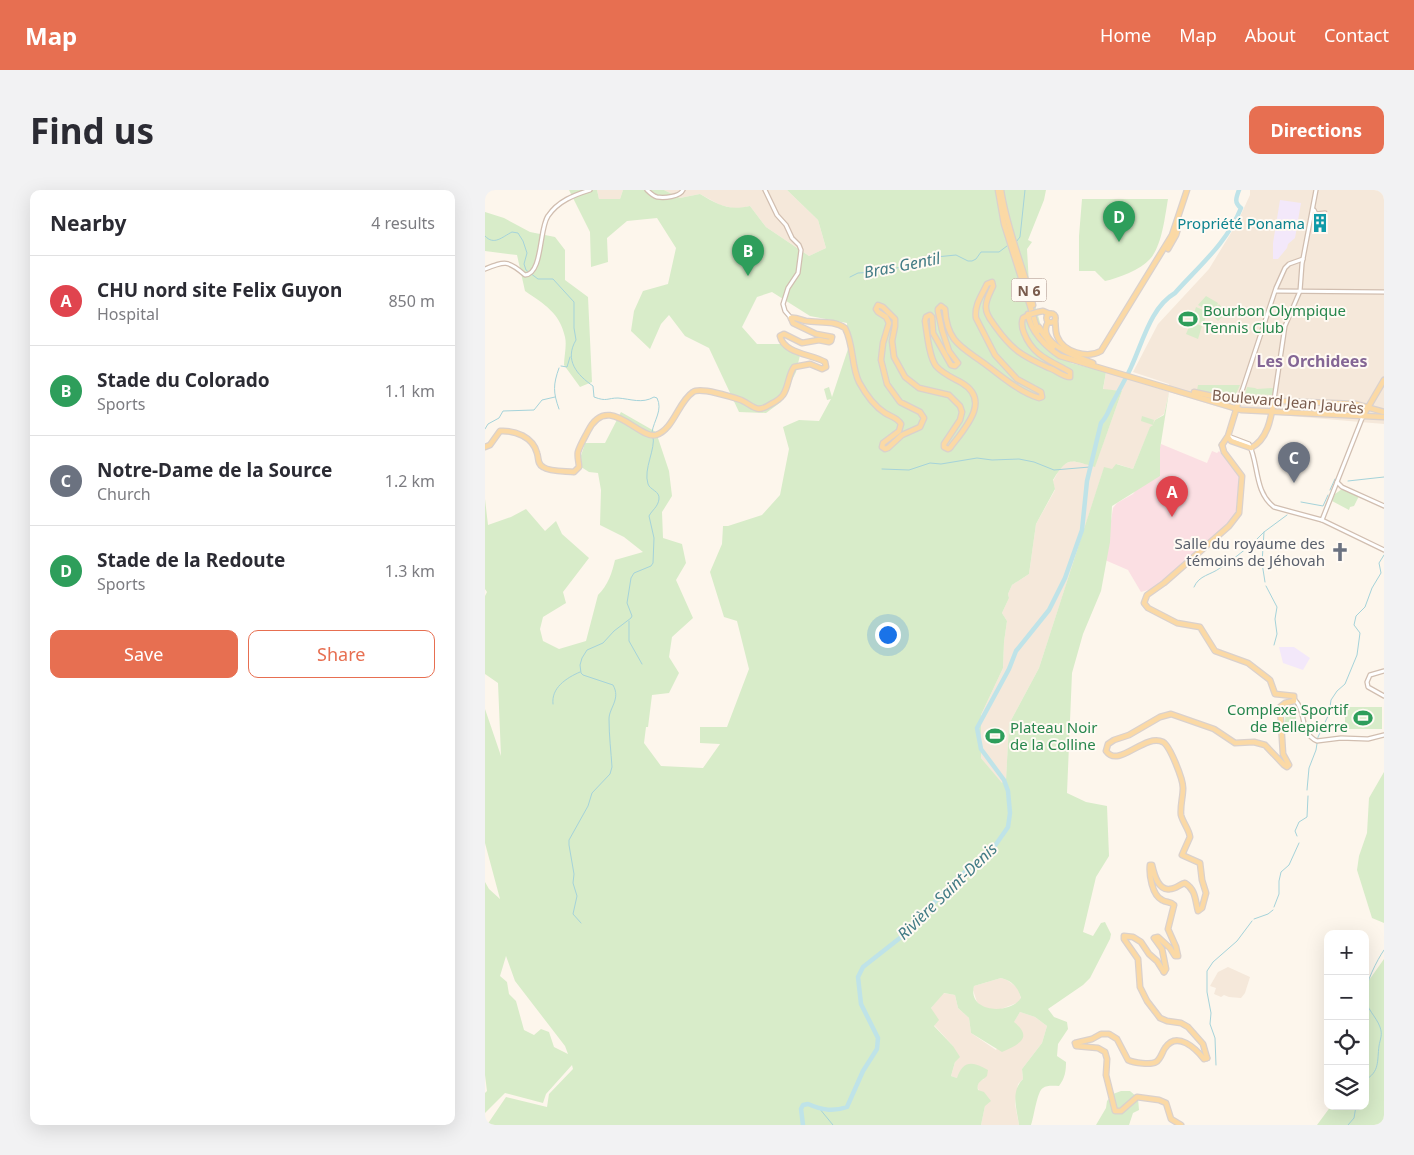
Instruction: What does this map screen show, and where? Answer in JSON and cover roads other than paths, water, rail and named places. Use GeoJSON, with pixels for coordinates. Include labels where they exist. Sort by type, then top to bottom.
{"type":"FeatureCollection","features":[{"type":"Feature","properties":{"kind":"main road","name":"N 6"},"geometry":{"type":"LineString","coordinates":[[999,190],[1009,228],[1025,273],[1035,316],[1043,335],[1057,350],[1091,364],[1192,393]]}},
{"type":"Feature","properties":{"kind":"main road"},"geometry":{"type":"LineString","coordinates":[[485,447],[490,445],[500,432],[521,435],[527,438],[535,449],[541,466],[547,469],[574,472],[579,467],[579,448],[592,423],[598,418],[609,416],[620,418],[652,435],[662,431],[668,425],[691,393],[695,391],[706,391],[739,400],[753,408],[761,409],[774,403],[783,394],[794,366],[809,364],[822,369],[826,368],[824,361],[796,352],[780,340],[779,336],[784,334],[804,343],[819,340],[831,341],[832,337],[817,334],[793,323],[791,318],[794,317],[808,321],[835,324],[845,328],[850,341],[859,381],[875,404],[884,412],[899,420],[901,424],[899,431],[883,443],[882,447],[888,448],[902,435],[920,427],[924,418],[919,412],[900,402],[887,384],[881,360],[883,343],[889,323],[886,317],[876,310],[877,306],[881,306],[895,319],[892,341],[894,357],[897,366],[905,377],[919,388],[949,395],[960,406],[961,417],[959,423],[944,444],[946,449],[950,448],[972,416],[975,409],[975,398],[969,388],[935,364],[925,321],[926,317],[930,315],[932,317],[933,333],[951,365],[957,365],[957,361],[951,354],[942,330],[938,311],[941,306],[945,308],[945,322],[949,330],[964,351],[988,366],[1011,384],[1039,398],[1041,397],[1041,392],[1017,379],[995,355],[976,318],[976,306],[988,282],[992,282],[994,285],[986,304],[986,312],[1006,343],[1029,360],[1054,370],[1067,378],[1071,376],[1070,372],[1036,352],[1025,335],[1022,320],[1029,314],[1043,311],[1050,319],[1057,337],[1064,346],[1087,356],[1097,353],[1104,348],[1174,231],[1187,190]]}},
{"type":"Feature","properties":{"kind":"main road"},"geometry":{"type":"LineString","coordinates":[[1029,314],[1030,320],[1041,341],[1053,351],[1068,359],[1091,364]]}},
{"type":"Feature","properties":{"kind":"main road"},"geometry":{"type":"LineString","coordinates":[[1050,319],[1045,327],[1046,331],[1059,348],[1091,364]]}},
{"type":"Feature","properties":{"kind":"main road"},"geometry":{"type":"LineString","coordinates":[[1025,335],[1024,322],[1030,320]]}},
{"type":"Feature","properties":{"kind":"main road"},"geometry":{"type":"LineString","coordinates":[[1365,416],[1369,405],[1384,380]]}},
{"type":"Feature","properties":{"kind":"main road","name":"Boulevard Jean Jaurès"},"geometry":{"type":"LineString","coordinates":[[1192,393],[1240,398],[1369,405],[1384,412]]}},
{"type":"Feature","properties":{"kind":"main road","name":"Boulevard Jean Jaurès"},"geometry":{"type":"LineString","coordinates":[[1192,393],[1237,409],[1272,413],[1384,418]]}},
{"type":"Feature","properties":{"kind":"main road"},"geometry":{"type":"LineString","coordinates":[[1178,1124],[1169,1116],[1165,1103],[1159,1100],[1137,1097],[1121,1111],[1115,1111],[1106,1075],[1107,1059],[1105,1052],[1098,1048],[1077,1047],[1075,1044],[1077,1041],[1089,1040],[1101,1034],[1109,1034],[1117,1039],[1129,1060],[1152,1063],[1157,1061],[1167,1045],[1182,1041],[1191,1045],[1205,1059],[1207,1058],[1203,1044],[1188,1028],[1181,1023],[1163,1020],[1153,1008],[1140,987],[1138,959],[1123,938],[1130,936],[1141,942],[1149,954],[1159,963],[1163,972],[1165,969],[1162,952],[1160,946],[1154,940],[1155,937],[1158,937],[1178,956],[1169,929],[1174,905],[1161,900],[1158,896],[1152,882],[1150,865],[1153,865],[1157,880],[1165,888],[1172,889],[1185,883],[1190,887],[1197,901],[1198,910],[1206,899],[1200,863],[1182,855],[1190,837],[1181,812],[1183,783],[1169,750],[1163,743],[1158,741],[1143,744],[1130,749],[1119,757],[1108,754],[1106,747],[1110,742],[1129,736],[1160,717],[1173,714],[1214,729],[1235,743],[1255,742],[1265,745],[1284,766],[1288,766],[1283,754],[1280,707],[1295,700],[1294,696],[1275,694],[1270,680],[1248,663],[1215,651],[1200,627],[1177,624],[1148,608],[1144,603],[1147,595],[1164,583],[1229,526],[1238,515],[1242,476],[1224,452],[1222,446],[1229,438],[1240,398]]}},
{"type":"Feature","properties":{"kind":"main road"},"geometry":{"type":"LineString","coordinates":[[1229,438],[1251,448],[1261,440],[1267,430],[1274,400]]}},
{"type":"Feature","properties":{"kind":"street"},"geometry":{"type":"LineString","coordinates":[[485,269],[502,263],[510,263],[525,275],[528,274],[533,270],[537,262],[544,223],[548,216],[570,196],[590,190]]}},
{"type":"Feature","properties":{"kind":"street"},"geometry":{"type":"LineString","coordinates":[[647,190],[653,196],[658,197],[678,195],[683,190]]}},
{"type":"Feature","properties":{"kind":"street"},"geometry":{"type":"LineString","coordinates":[[765,190],[777,215],[786,225],[792,238],[801,250],[799,273],[788,288],[783,304],[785,311],[791,318]]}},
{"type":"Feature","properties":{"kind":"street"},"geometry":{"type":"LineString","coordinates":[[1316,190],[1314,213],[1325,213]]}},
{"type":"Feature","properties":{"kind":"street"},"geometry":{"type":"LineString","coordinates":[[1274,400],[1285,326],[1300,291],[1302,261],[1314,207]]}},
{"type":"Feature","properties":{"kind":"street"},"geometry":{"type":"LineString","coordinates":[[1240,398],[1286,266],[1302,261]]}},
{"type":"Feature","properties":{"kind":"street"},"geometry":{"type":"LineString","coordinates":[[1276,291],[1384,292]]}},
{"type":"Feature","properties":{"kind":"street"},"geometry":{"type":"LineString","coordinates":[[1322,520],[1365,416]]}},
{"type":"Feature","properties":{"kind":"street"},"geometry":{"type":"LineString","coordinates":[[1251,448],[1262,492],[1269,504],[1273,507],[1322,520],[1384,550]]}},
{"type":"Feature","properties":{"kind":"street"},"geometry":{"type":"LineString","coordinates":[[1337,485],[1384,506]]}},
{"type":"Feature","properties":{"kind":"street"},"geometry":{"type":"LineString","coordinates":[[1384,671],[1370,676],[1367,682],[1368,687],[1384,696]]}},
{"type":"Feature","properties":{"kind":"street"},"geometry":{"type":"LineString","coordinates":[[1295,700],[1300,707],[1307,732],[1313,739],[1319,741],[1341,738],[1368,739],[1384,735]]}},
{"type":"Feature","properties":{"kind":"waterway","name":"Bras Gentil"},"geometry":{"type":"LineString","coordinates":[[1016,242],[1020,237],[1025,190]]}},
{"type":"Feature","properties":{"kind":"waterway","name":"Rivière Saint-Denis"},"geometry":{"type":"LineString","coordinates":[[803,1125],[801,1109],[803,1105],[808,1104],[827,1110],[847,1107],[863,1071],[877,1049],[878,1038],[861,1004],[858,977],[863,967],[905,934],[955,880],[992,850],[1008,827],[1010,813],[1008,791],[1004,780],[981,749],[977,728],[1009,669],[1016,651],[1049,610],[1065,578],[1082,530],[1087,481],[1101,423],[1128,374],[1154,316],[1167,299],[1175,293],[1212,253],[1235,221],[1241,208],[1236,200],[1239,190]]}},
{"type":"Feature","properties":{"kind":"waterway"},"geometry":{"type":"LineString","coordinates":[[485,236],[488,239],[495,240],[512,232],[518,233],[527,253],[524,264],[526,270],[538,279],[553,279],[574,302],[576,340],[571,354],[577,372],[593,386],[594,397],[604,400],[618,398],[641,401],[654,397],[657,398],[659,411],[652,432]]}},
{"type":"Feature","properties":{"kind":"waterway","name":"Bras Gentil"},"geometry":{"type":"LineString","coordinates":[[850,277],[858,273],[890,271],[913,261],[936,257],[956,255],[972,261],[981,252],[999,252],[1007,246]]}},
{"type":"Feature","properties":{"kind":"waterway"},"geometry":{"type":"LineString","coordinates":[[561,366],[567,367],[570,357]]}},
{"type":"Feature","properties":{"kind":"waterway"},"geometry":{"type":"LineString","coordinates":[[559,368],[555,388],[559,409]]}},
{"type":"Feature","properties":{"kind":"waterway"},"geometry":{"type":"LineString","coordinates":[[485,429],[488,424],[499,418],[503,411],[534,410],[542,400],[555,397]]}},
{"type":"Feature","properties":{"kind":"waterway"},"geometry":{"type":"LineString","coordinates":[[581,923],[573,914],[577,896],[573,883],[574,874],[569,840],[588,806],[592,793],[610,774],[612,767],[609,719],[616,695],[613,685],[583,675],[580,665],[587,650],[603,643],[614,631],[631,618],[627,603],[631,578],[634,573],[651,566],[653,563],[654,538],[649,516],[659,499],[656,492],[649,486],[647,478],[653,447],[653,436]]}},
{"type":"Feature","properties":{"kind":"waterway"},"geometry":{"type":"LineString","coordinates":[[882,469],[909,470],[930,463],[941,464],[977,458],[992,460],[1019,459],[1034,462],[1054,470],[1090,467]]}},
{"type":"Feature","properties":{"kind":"waterway"},"geometry":{"type":"LineString","coordinates":[[1348,481],[1384,477]]}},
{"type":"Feature","properties":{"kind":"waterway"},"geometry":{"type":"LineString","coordinates":[[1330,490],[1335,479]]}},
{"type":"Feature","properties":{"kind":"waterway"},"geometry":{"type":"LineString","coordinates":[[1301,502],[1323,506],[1328,495]]}},
{"type":"Feature","properties":{"kind":"waterway"},"geometry":{"type":"LineString","coordinates":[[1254,542],[1287,515]]}},
{"type":"Feature","properties":{"kind":"waterway"},"geometry":{"type":"LineString","coordinates":[[1264,532],[1262,563],[1265,582]]}},
{"type":"Feature","properties":{"kind":"waterway"},"geometry":{"type":"LineString","coordinates":[[1194,587],[1199,580],[1224,566],[1247,548]]}},
{"type":"Feature","properties":{"kind":"waterway"},"geometry":{"type":"LineString","coordinates":[[1307,790],[1309,768],[1316,750],[1318,737],[1329,714],[1331,700],[1345,684],[1357,655],[1360,633],[1354,625],[1356,616],[1365,607],[1372,588],[1381,573],[1379,563],[1384,555]]}},
{"type":"Feature","properties":{"kind":"waterway"},"geometry":{"type":"LineString","coordinates":[[1266,586],[1277,607],[1275,619],[1277,634],[1274,645]]}},
{"type":"Feature","properties":{"kind":"waterway"},"geometry":{"type":"LineString","coordinates":[[629,621],[629,641],[642,664]]}},
{"type":"Feature","properties":{"kind":"waterway"},"geometry":{"type":"LineString","coordinates":[[553,704],[554,693],[560,684],[580,672]]}},
{"type":"Feature","properties":{"kind":"waterway"},"geometry":{"type":"LineString","coordinates":[[1297,836],[1295,831],[1299,822],[1307,817],[1308,796]]}},
{"type":"Feature","properties":{"kind":"waterway"},"geometry":{"type":"LineString","coordinates":[[1274,907],[1279,894],[1281,872],[1289,865],[1299,843]]}},
{"type":"Feature","properties":{"kind":"waterway"},"geometry":{"type":"LineString","coordinates":[[1254,919],[1273,910]]}},
{"type":"Feature","properties":{"kind":"waterway"},"geometry":{"type":"LineString","coordinates":[[1216,1065],[1215,1038],[1210,1024],[1211,1013],[1207,992],[1207,971],[1213,962],[1237,941],[1252,921]]}},
{"type":"Feature","properties":{"kind":"waterway"},"geometry":{"type":"LineString","coordinates":[[1369,1078],[1375,1070],[1378,1061],[1381,1030],[1367,1005],[1365,996],[1372,972],[1384,950]]}},
{"type":"Feature","properties":{"kind":"waterway"},"geometry":{"type":"LineString","coordinates":[[819,1108],[833,1125]]}},
{"type":"Feature","properties":{"kind":"waterway"},"geometry":{"type":"LineString","coordinates":[[1348,1125],[1354,1118],[1355,1110]]}},
{"type":"Feature","properties":{"kind":"place","name":"Propriété Ponama"},"geometry":{"type":"Point","coordinates":[1320,223]}},
{"type":"Feature","properties":{"kind":"place","name":"Stade de la Redoute"},"geometry":{"type":"Point","coordinates":[1119,242]}},
{"type":"Feature","properties":{"kind":"place","name":"Stade du Colorado"},"geometry":{"type":"Point","coordinates":[748,276]}},
{"type":"Feature","properties":{"kind":"place","name":"Bourbon Olympique Tennis Club"},"geometry":{"type":"Point","coordinates":[1188,319]}},
{"type":"Feature","properties":{"kind":"place","name":"Notre-Dame de la Source"},"geometry":{"type":"Point","coordinates":[1294,483]}},
{"type":"Feature","properties":{"kind":"place","name":"CHU nord site Felix Guyon"},"geometry":{"type":"Point","coordinates":[1172,517]}},
{"type":"Feature","properties":{"kind":"place","name":"Salle du royaume des témoins de Jéhovah"},"geometry":{"type":"Point","coordinates":[1340,552]}},
{"type":"Feature","properties":{"kind":"place","name":"Complexe Sportif de Bellepierre"},"geometry":{"type":"Point","coordinates":[1363,718]}},
{"type":"Feature","properties":{"kind":"place","name":"Plateau Noir de la Colline"},"geometry":{"type":"Point","coordinates":[995,736]}},
{"type":"Feature","properties":{"kind":"district","name":"Les Orchidees"},"geometry":{"type":"Point","coordinates":[1312,361]}}]}
